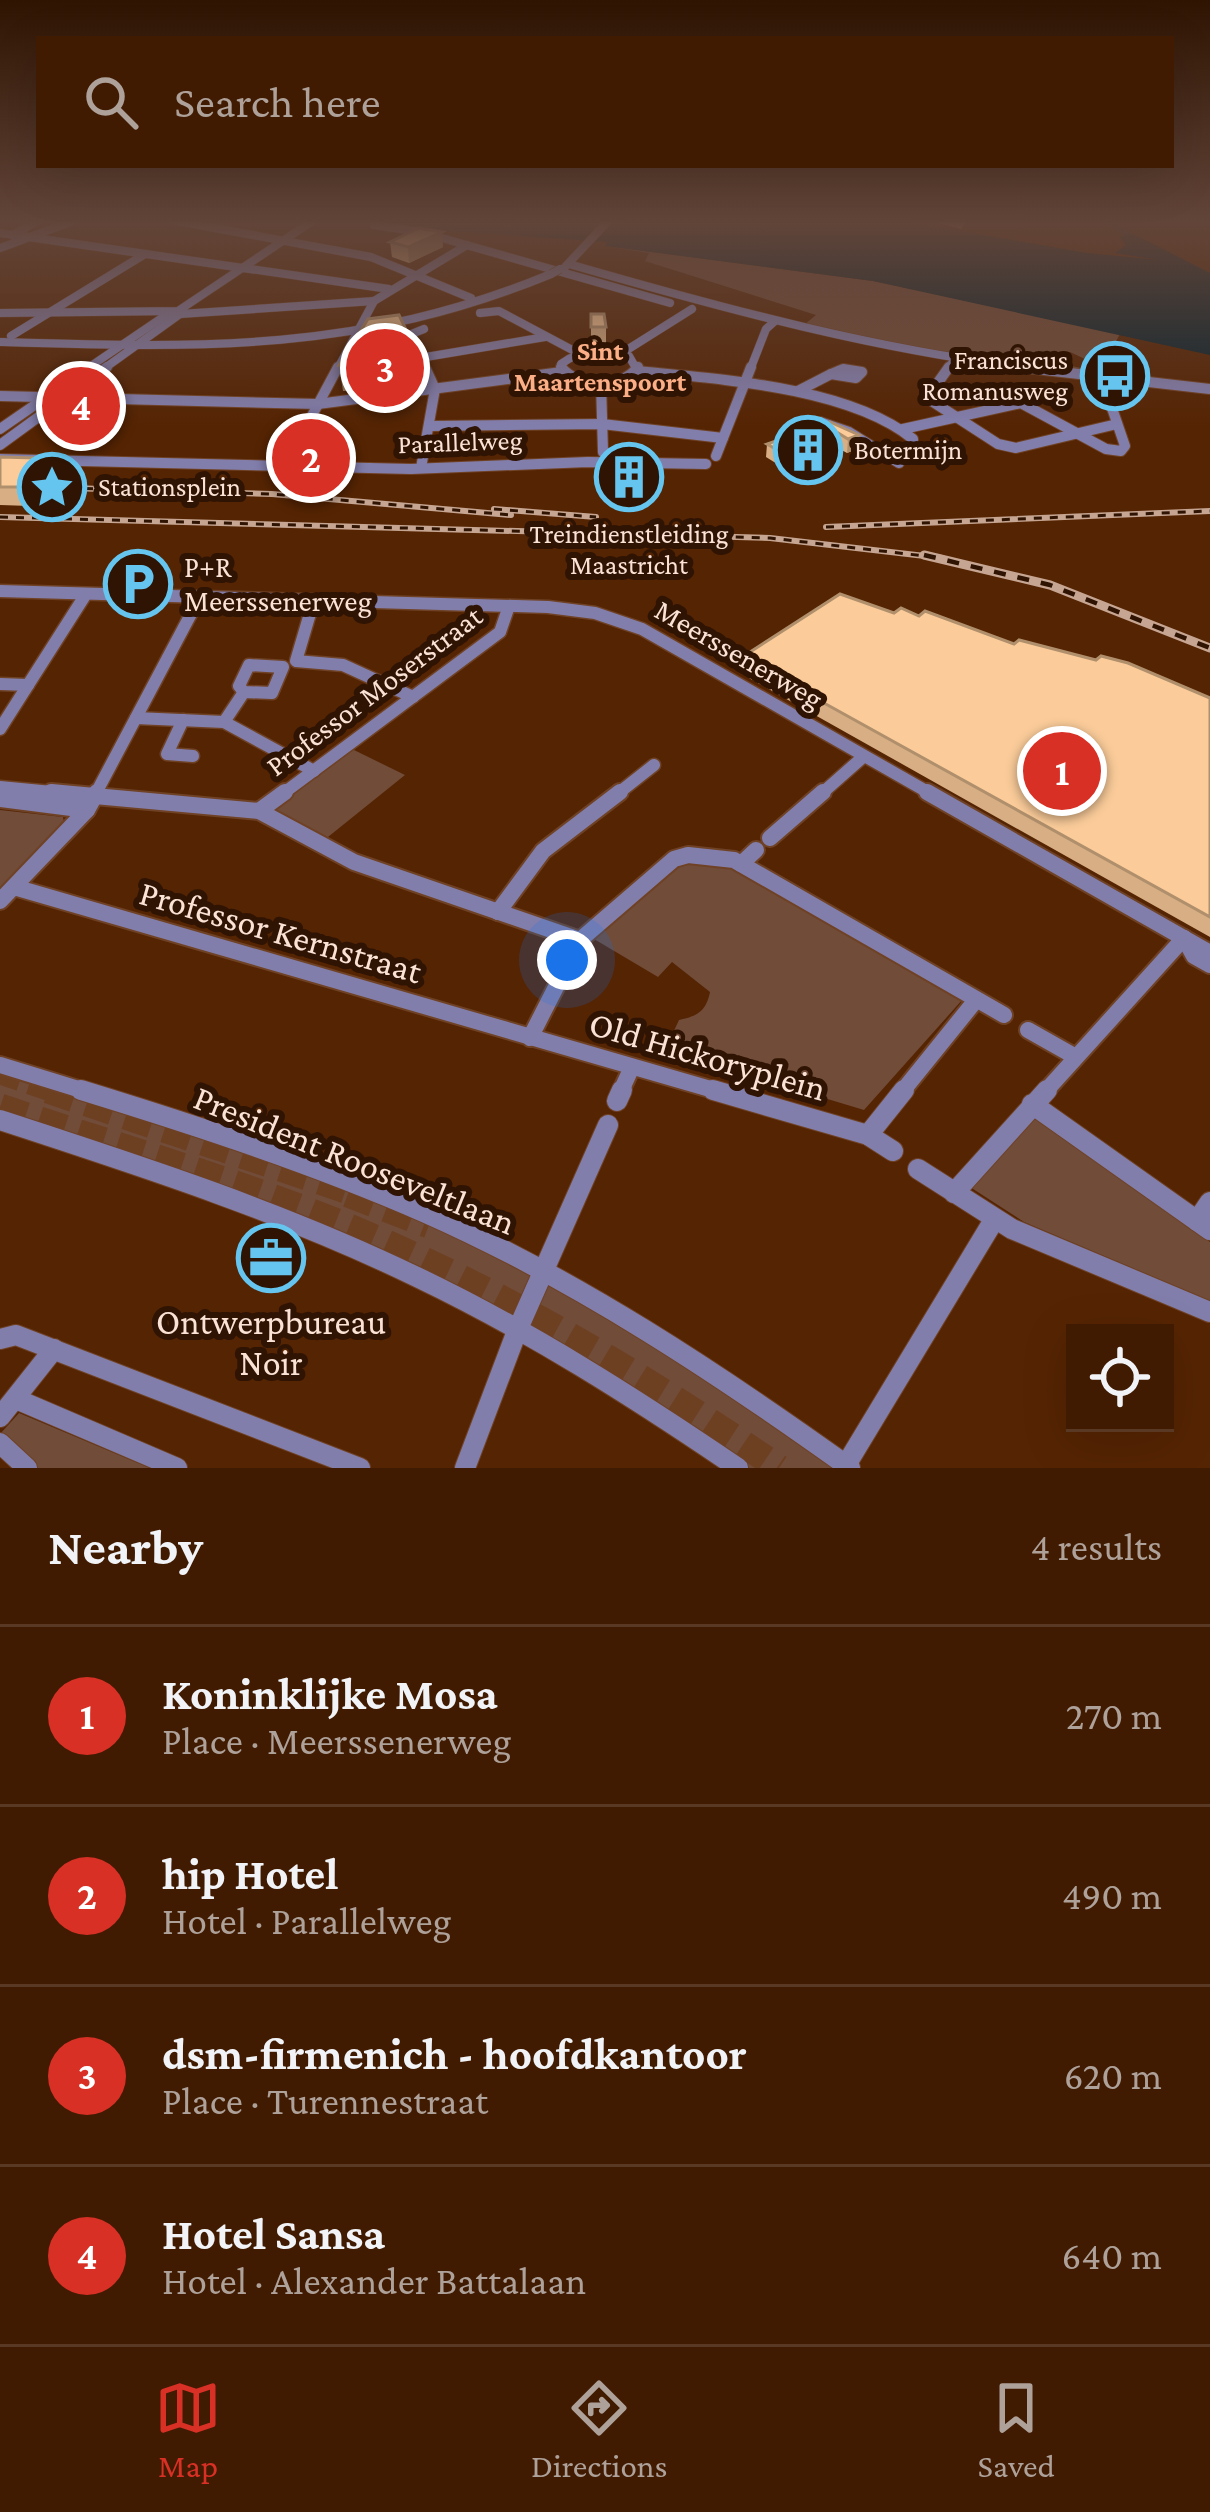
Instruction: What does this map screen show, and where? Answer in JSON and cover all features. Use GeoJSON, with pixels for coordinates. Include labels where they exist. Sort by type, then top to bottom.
{"type":"FeatureCollection","features":[{"type":"Feature","properties":{"kind":"street"},"geometry":{"type":"LineString","coordinates":[[3,341],[88,289]]}},
{"type":"Feature","properties":{"kind":"street"},"geometry":{"type":"LineString","coordinates":[[0,429],[211,289]]}},
{"type":"Feature","properties":{"kind":"street"},"geometry":{"type":"LineString","coordinates":[[284,466],[374,301],[389,289]]}},
{"type":"Feature","properties":{"kind":"street"},"geometry":{"type":"LineString","coordinates":[[449,289],[471,298]]}},
{"type":"Feature","properties":{"kind":"street"},"geometry":{"type":"LineString","coordinates":[[3,341],[161,346],[302,342],[431,314],[507,289]]}},
{"type":"Feature","properties":{"kind":"street"},"geometry":{"type":"LineString","coordinates":[[356,332],[470,308],[513,289]]}},
{"type":"Feature","properties":{"kind":"street"},"geometry":{"type":"LineString","coordinates":[[623,289],[692,308],[955,359],[1210,389]]}},
{"type":"Feature","properties":{"kind":"street"},"geometry":{"type":"LineString","coordinates":[[640,289],[771,324]]}},
{"type":"Feature","properties":{"kind":"street"},"geometry":{"type":"LineString","coordinates":[[0,313],[176,313],[374,301]]}},
{"type":"Feature","properties":{"kind":"street"},"geometry":{"type":"LineString","coordinates":[[622,353],[692,308]]}},
{"type":"Feature","properties":{"kind":"street"},"geometry":{"type":"LineString","coordinates":[[473,316],[495,310],[578,353],[622,353],[637,361],[638,371]]}},
{"type":"Feature","properties":{"kind":"street"},"geometry":{"type":"LineString","coordinates":[[0,445],[176,313]]}},
{"type":"Feature","properties":{"kind":"street"},"geometry":{"type":"LineString","coordinates":[[430,426],[602,424],[723,438],[771,324]]}},
{"type":"Feature","properties":{"kind":"street"},"geometry":{"type":"LineString","coordinates":[[421,468],[435,389],[411,333],[432,327]]}},
{"type":"Feature","properties":{"kind":"street"},"geometry":{"type":"LineString","coordinates":[[161,346],[319,334],[333,338]]}},
{"type":"Feature","properties":{"kind":"street"},"geometry":{"type":"LineString","coordinates":[[420,358],[545,337]]}},
{"type":"Feature","properties":{"kind":"street"},"geometry":{"type":"LineString","coordinates":[[3,341],[130,345]]}},
{"type":"Feature","properties":{"kind":"street"},"geometry":{"type":"LineString","coordinates":[[161,346],[163,352],[252,351],[289,349],[302,342]]}},
{"type":"Feature","properties":{"kind":"street"},"geometry":{"type":"LineString","coordinates":[[562,372],[563,362],[578,353]]}},
{"type":"Feature","properties":{"kind":"street"},"geometry":{"type":"LineString","coordinates":[[955,359],[926,395],[1011,447],[1027,448],[1118,424]]}},
{"type":"Feature","properties":{"kind":"street"},"geometry":{"type":"LineString","coordinates":[[0,396],[318,404],[562,372],[577,380],[601,383],[626,379],[638,371],[798,391],[903,429],[1021,403],[1076,434],[1121,451],[1125,446],[1102,379]]}},
{"type":"Feature","properties":{"kind":"street"},"geometry":{"type":"LineString","coordinates":[[798,391],[831,374]]}},
{"type":"Feature","properties":{"kind":"street"},"geometry":{"type":"LineString","coordinates":[[601,383],[603,452]]}},
{"type":"Feature","properties":{"kind":"street"},"geometry":{"type":"LineString","coordinates":[[820,422],[899,463]]}},
{"type":"Feature","properties":{"kind":"street"},"geometry":{"type":"LineString","coordinates":[[887,456],[915,446],[903,429]]}},
{"type":"Feature","properties":{"kind":"street","name":"Parallelweg"},"geometry":{"type":"LineString","coordinates":[[0,459],[421,468],[711,460],[723,438]]}},
{"type":"Feature","properties":{"kind":"street","name":"Meerssenerweg"},"geometry":{"type":"LineString","coordinates":[[0,591],[509,606],[577,610],[631,624],[1210,952]]}},
{"type":"Feature","properties":{"kind":"street"},"geometry":{"type":"LineString","coordinates":[[0,729],[86,594]]}},
{"type":"Feature","properties":{"kind":"street"},"geometry":{"type":"LineString","coordinates":[[0,901],[87,810],[200,597]]}},
{"type":"Feature","properties":{"kind":"street"},"geometry":{"type":"LineString","coordinates":[[314,600],[294,658],[299,664],[343,665],[412,697]]}},
{"type":"Feature","properties":{"kind":"street","name":"Professor Moserstraat"},"geometry":{"type":"LineString","coordinates":[[260,811],[500,632],[509,606]]}},
{"type":"Feature","properties":{"kind":"street"},"geometry":{"type":"LineString","coordinates":[[0,683],[28,685]]}},
{"type":"Feature","properties":{"kind":"street"},"geometry":{"type":"LineString","coordinates":[[224,722],[244,692]]}},
{"type":"Feature","properties":{"kind":"street"},"geometry":{"type":"LineString","coordinates":[[136,718],[224,722],[314,771]]}},
{"type":"Feature","properties":{"kind":"street"},"geometry":{"type":"LineString","coordinates":[[183,720],[167,754],[193,756]]}},
{"type":"Feature","properties":{"kind":"street"},"geometry":{"type":"LineString","coordinates":[[770,838],[863,757]]}},
{"type":"Feature","properties":{"kind":"street"},"geometry":{"type":"LineString","coordinates":[[498,912],[543,851],[654,766]]}},
{"type":"Feature","properties":{"kind":"street"},"geometry":{"type":"LineString","coordinates":[[0,787],[260,811],[354,862],[580,940]]}},
{"type":"Feature","properties":{"kind":"street"},"geometry":{"type":"LineString","coordinates":[[0,799],[87,810]]}},
{"type":"Feature","properties":{"kind":"street"},"geometry":{"type":"LineString","coordinates":[[741,864],[756,850]]}},
{"type":"Feature","properties":{"kind":"street","name":"Old Hickoryplein"},"geometry":{"type":"LineString","coordinates":[[893,1151],[868,1136],[530,1038],[580,940],[674,859],[708,856],[741,864],[1004,1015]]}},
{"type":"Feature","properties":{"kind":"street","name":"Professor Kernstraat"},"geometry":{"type":"LineString","coordinates":[[14,887],[530,1038]]}},
{"type":"Feature","properties":{"kind":"street"},"geometry":{"type":"LineString","coordinates":[[954,1193],[1184,938]]}},
{"type":"Feature","properties":{"kind":"street","name":"Meerssenerweg"},"geometry":{"type":"LineString","coordinates":[[1184,938],[1194,956],[1210,965]]}},
{"type":"Feature","properties":{"kind":"street"},"geometry":{"type":"LineString","coordinates":[[868,1136],[976,1000]]}},
{"type":"Feature","properties":{"kind":"street"},"geometry":{"type":"LineString","coordinates":[[1028,1030],[1074,1056]]}},
{"type":"Feature","properties":{"kind":"street","name":"President Rooseveltlaan"},"geometry":{"type":"LineString","coordinates":[[0,1065],[347,1184],[485,1241],[681,1355],[848,1466]]}},
{"type":"Feature","properties":{"kind":"street"},"geometry":{"type":"LineString","coordinates":[[617,1100],[632,1067]]}},
{"type":"Feature","properties":{"kind":"street"},"geometry":{"type":"LineString","coordinates":[[1032,1104],[1203,1225],[1210,1202]]}},
{"type":"Feature","properties":{"kind":"street"},"geometry":{"type":"LineString","coordinates":[[0,1120],[298,1224],[417,1277],[655,1412],[738,1468]]}},
{"type":"Feature","properties":{"kind":"street"},"geometry":{"type":"LineString","coordinates":[[465,1468],[517,1331],[608,1125]]}},
{"type":"Feature","properties":{"kind":"street"},"geometry":{"type":"LineString","coordinates":[[918,1168],[994,1220],[1210,1312]]}},
{"type":"Feature","properties":{"kind":"street"},"geometry":{"type":"LineString","coordinates":[[848,1466],[994,1220]]}},
{"type":"Feature","properties":{"kind":"street"},"geometry":{"type":"LineString","coordinates":[[0,1339],[16,1334],[360,1468]]}},
{"type":"Feature","properties":{"kind":"street"},"geometry":{"type":"LineString","coordinates":[[54,1349],[8,1408],[177,1468]]}},
{"type":"Feature","properties":{"kind":"street"},"geometry":{"type":"LineString","coordinates":[[0,1443],[27,1468]]}},
{"type":"Feature","properties":{"kind":"shaded area"},"geometry":{"type":"Polygon","coordinates":[[[732,289],[908,289],[1120,334],[1109,354],[1085,359],[1070,352],[1044,360],[1090,370],[1090,374],[997,365],[804,325],[816,315],[732,289]]]}},
{"type":"Feature","properties":{"kind":"shaded area"},"geometry":{"type":"Polygon","coordinates":[[[352,749],[405,775],[323,841],[268,812],[352,749]]]}},
{"type":"Feature","properties":{"kind":"shaded area"},"geometry":{"type":"Polygon","coordinates":[[[0,810],[63,817],[64,824],[0,888],[0,810]]]}},
{"type":"Feature","properties":{"kind":"shaded area"},"geometry":{"type":"Polygon","coordinates":[[[680,863],[727,865],[963,999],[864,1110],[665,1050],[679,1020],[700,1012],[710,992],[672,962],[658,977],[594,939],[680,863]]]}},
{"type":"Feature","properties":{"kind":"shaded area"},"geometry":{"type":"Polygon","coordinates":[[[0,1071],[283,1165],[448,1233],[599,1314],[840,1468],[746,1468],[473,1299],[0,1114],[0,1071]]]}},
{"type":"Feature","properties":{"kind":"shaded area"},"geometry":{"type":"Polygon","coordinates":[[[1035,1113],[1210,1242],[1210,1301],[1024,1222],[970,1187],[1035,1113]]]}},
{"type":"Feature","properties":{"kind":"shaded area"},"geometry":{"type":"Polygon","coordinates":[[[19,1413],[150,1468],[37,1468],[0,1434],[19,1413]]]}},
{"type":"Feature","properties":{"kind":"water"},"geometry":{"type":"Polygon","coordinates":[[[907,289],[1210,289],[1210,355],[907,289]]]}},
{"type":"Feature","properties":{"kind":"building"},"geometry":{"type":"Polygon","coordinates":[[[591,314],[604,314],[606,327],[591,327],[591,314]]]}},
{"type":"Feature","properties":{"kind":"building"},"geometry":{"type":"Polygon","coordinates":[[[399,315],[418,355],[398,358],[394,351],[339,365],[368,319],[399,315]]]}},
{"type":"Feature","properties":{"kind":"building"},"geometry":{"type":"Polygon","coordinates":[[[830,422],[859,435],[848,439],[838,433],[783,453],[767,444],[830,422]]]}},
{"type":"Feature","properties":{"kind":"building"},"geometry":{"type":"Polygon","coordinates":[[[0,457],[36,458],[46,469],[26,476],[32,482],[24,487],[0,487],[0,457]]]}},
{"type":"Feature","properties":{"kind":"building"},"geometry":{"type":"Polygon","coordinates":[[[611,458],[647,459],[647,468],[611,468],[611,458]]]}},
{"type":"Feature","properties":{"kind":"building"},"geometry":{"type":"Polygon","coordinates":[[[840,594],[894,613],[901,608],[919,616],[925,611],[1014,644],[1019,640],[1096,660],[1101,656],[1128,663],[1210,698],[1210,917],[750,662],[755,659],[747,654],[840,594]]]}},
{"type":"Feature","properties":{"kind":"tunnel"},"geometry":{"type":"LineString","coordinates":[[0,1074],[48,1090]]}},
{"type":"Feature","properties":{"kind":"tunnel"},"geometry":{"type":"LineString","coordinates":[[48,1090],[57,1093]]}},
{"type":"Feature","properties":{"kind":"tunnel"},"geometry":{"type":"LineString","coordinates":[[48,1090],[358,1194]]}},
{"type":"Feature","properties":{"kind":"tunnel"},"geometry":{"type":"LineString","coordinates":[[0,1107],[268,1196],[412,1255],[574,1338],[779,1468]]}},
{"type":"Feature","properties":{"kind":"tunnel"},"geometry":{"type":"LineString","coordinates":[[348,1194],[429,1225]]}},
{"type":"Feature","properties":{"kind":"railway"},"geometry":{"type":"LineString","coordinates":[[69,488],[272,494],[511,515]]}},
{"type":"Feature","properties":{"kind":"railway"},"geometry":{"type":"LineString","coordinates":[[494,509],[596,517]]}},
{"type":"Feature","properties":{"kind":"railway"},"geometry":{"type":"LineString","coordinates":[[826,527],[1210,511]]}},
{"type":"Feature","properties":{"kind":"railway"},"geometry":{"type":"LineString","coordinates":[[0,517],[770,538],[931,557]]}},
{"type":"Feature","properties":{"kind":"railway"},"geometry":{"type":"LineString","coordinates":[[924,555],[931,557]]}},
{"type":"Feature","properties":{"kind":"railway"},"geometry":{"type":"LineString","coordinates":[[931,557],[942,558]]}},
{"type":"Feature","properties":{"kind":"railway"},"geometry":{"type":"LineString","coordinates":[[931,557],[1050,585],[1210,648]]}},
{"type":"Feature","properties":{"kind":"place","name":"dsm-firmenich - hoofdkantoor"},"geometry":{"type":"Point","coordinates":[385,368]}},
{"type":"Feature","properties":{"kind":"place","name":"Franciscus Romanusweg"},"geometry":{"type":"Point","coordinates":[1115,376]}},
{"type":"Feature","properties":{"kind":"place","name":"Hotel Sansa"},"geometry":{"type":"Point","coordinates":[81,406]}},
{"type":"Feature","properties":{"kind":"place","name":"Botermijn"},"geometry":{"type":"Point","coordinates":[808,450]}},
{"type":"Feature","properties":{"kind":"place","name":"hip Hotel"},"geometry":{"type":"Point","coordinates":[311,458]}},
{"type":"Feature","properties":{"kind":"place","name":"Treindienstleiding Maastricht"},"geometry":{"type":"Point","coordinates":[629,477]}},
{"type":"Feature","properties":{"kind":"place","name":"Stationsplein"},"geometry":{"type":"Point","coordinates":[52,487]}},
{"type":"Feature","properties":{"kind":"place","name":"P+R Meerssenerweg"},"geometry":{"type":"Point","coordinates":[138,584]}},
{"type":"Feature","properties":{"kind":"place","name":"Koninklijke Mosa"},"geometry":{"type":"Point","coordinates":[1062,771]}},
{"type":"Feature","properties":{"kind":"place","name":"Ontwerpbureau Noir"},"geometry":{"type":"Point","coordinates":[271,1258]}},
{"type":"Feature","properties":{"kind":"district","name":"Sint Maartenspoort"},"geometry":{"type":"Point","coordinates":[600,366]}}]}
